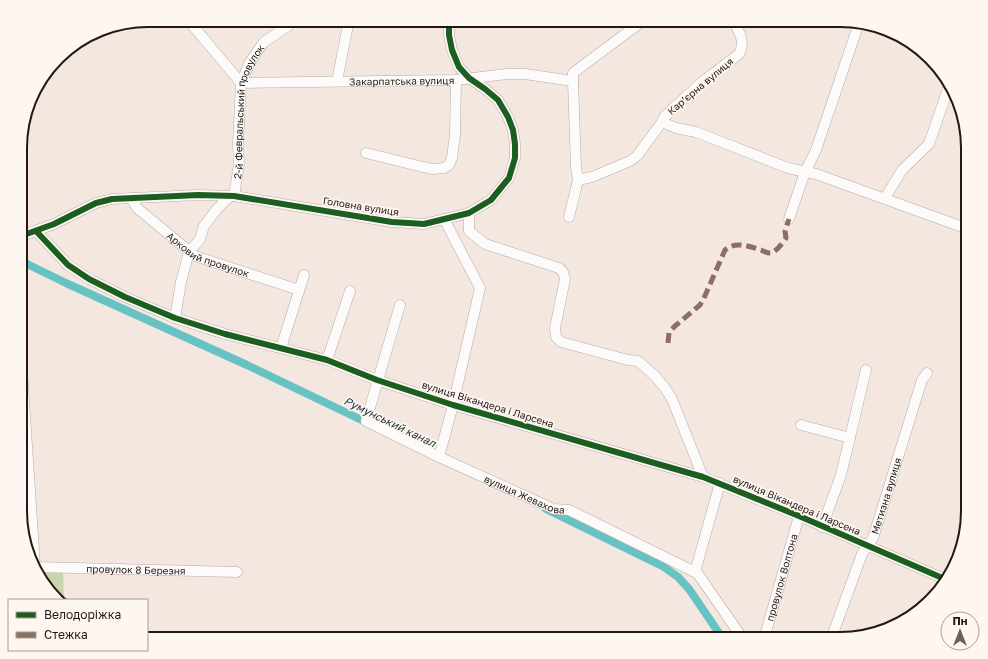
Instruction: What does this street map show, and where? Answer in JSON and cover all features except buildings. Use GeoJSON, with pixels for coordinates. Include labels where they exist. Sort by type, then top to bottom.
{"type":"FeatureCollection","features":[{"type":"Feature","properties":{"kind":"main road"},"geometry":{"type":"LineString","coordinates":[[27,461],[33,549]]}},
{"type":"Feature","properties":{"kind":"street"},"geometry":{"type":"LineString","coordinates":[[196,27],[241,83]]}},
{"type":"Feature","properties":{"kind":"street","name":"2-й Февральський провулок"},"geometry":{"type":"LineString","coordinates":[[232,196],[239,164],[238,144],[241,83],[250,62],[264,42],[286,27]]}},
{"type":"Feature","properties":{"kind":"street"},"geometry":{"type":"LineString","coordinates":[[337,81],[348,27]]}},
{"type":"Feature","properties":{"kind":"street","name":"Головна вулиця"},"geometry":{"type":"LineString","coordinates":[[27,234],[96,203],[112,199],[132,198],[198,195],[232,196],[392,222],[424,224],[470,213],[491,200],[509,178],[515,158],[515,144],[513,130],[508,117],[498,100],[469,78],[459,67],[452,50],[449,27]]}},
{"type":"Feature","properties":{"kind":"street"},"geometry":{"type":"LineString","coordinates":[[569,217],[578,180],[576,167],[573,73],[635,27]]}},
{"type":"Feature","properties":{"kind":"street","name":"Карʼєрна вулиця"},"geometry":{"type":"LineString","coordinates":[[578,180],[592,177],[630,161],[637,156],[665,116],[687,94],[739,54],[743,41],[736,27]]}},
{"type":"Feature","properties":{"kind":"street"},"geometry":{"type":"LineString","coordinates":[[790,219],[804,172],[816,150],[857,28]]}},
{"type":"Feature","properties":{"kind":"street","name":"Закарпатська вулиця"},"geometry":{"type":"LineString","coordinates":[[241,83],[456,80],[507,74],[525,74],[573,81]]}},
{"type":"Feature","properties":{"kind":"street"},"geometry":{"type":"LineString","coordinates":[[366,153],[433,169],[444,168],[449,165],[452,158],[455,135],[456,80]]}},
{"type":"Feature","properties":{"kind":"street"},"geometry":{"type":"LineString","coordinates":[[885,198],[902,170],[928,144],[947,92]]}},
{"type":"Feature","properties":{"kind":"street"},"geometry":{"type":"LineString","coordinates":[[662,122],[676,128],[696,132],[788,168],[816,174],[961,226]]}},
{"type":"Feature","properties":{"kind":"street"},"geometry":{"type":"LineString","coordinates":[[175,318],[181,282],[189,252],[200,239],[204,226],[217,209],[232,196]]}},
{"type":"Feature","properties":{"kind":"street","name":"Арковий провулок"},"geometry":{"type":"LineString","coordinates":[[132,198],[137,208],[195,256],[299,290]]}},
{"type":"Feature","properties":{"kind":"street"},"geometry":{"type":"LineString","coordinates":[[470,213],[469,231],[485,244],[559,268],[563,272],[565,279],[555,328],[556,337],[561,342],[628,360],[638,361],[655,376],[672,399],[703,477]]}},
{"type":"Feature","properties":{"kind":"street"},"geometry":{"type":"LineString","coordinates":[[439,456],[453,405],[480,288],[444,219]]}},
{"type":"Feature","properties":{"kind":"street","name":"вулиця Вікандера і Ларсена"},"geometry":{"type":"LineString","coordinates":[[36,231],[68,265],[89,279],[125,298],[175,318],[225,334],[327,360],[377,380],[453,405],[703,477],[799,516],[941,578]]}},
{"type":"Feature","properties":{"kind":"street"},"geometry":{"type":"LineString","coordinates":[[281,348],[304,275]]}},
{"type":"Feature","properties":{"kind":"street"},"geometry":{"type":"LineString","coordinates":[[327,360],[350,291]]}},
{"type":"Feature","properties":{"kind":"street"},"geometry":{"type":"LineString","coordinates":[[377,380],[400,305]]}},
{"type":"Feature","properties":{"kind":"street"},"geometry":{"type":"LineString","coordinates":[[822,527],[841,475],[866,370]]}},
{"type":"Feature","properties":{"kind":"street","name":"Метизна вулиця"},"geometry":{"type":"LineString","coordinates":[[834,632],[862,554],[873,538],[922,380],[927,373]]}},
{"type":"Feature","properties":{"kind":"street","name":"вулиця Жевахова"},"geometry":{"type":"LineString","coordinates":[[377,380],[366,421],[554,509],[569,510],[695,572],[698,574],[738,632]]}},
{"type":"Feature","properties":{"kind":"street"},"geometry":{"type":"LineString","coordinates":[[801,425],[850,438]]}},
{"type":"Feature","properties":{"kind":"street"},"geometry":{"type":"LineString","coordinates":[[695,572],[720,483]]}},
{"type":"Feature","properties":{"kind":"street","name":"провулок Волтона"},"geometry":{"type":"LineString","coordinates":[[766,632],[799,516]]}},
{"type":"Feature","properties":{"kind":"street","name":"провулок 8 Березня"},"geometry":{"type":"LineString","coordinates":[[40,567],[237,572]]}},
{"type":"Feature","properties":{"kind":"green space"},"geometry":{"type":"Polygon","coordinates":[[[63,571],[64,599],[52,585],[43,572],[63,571]]]}},
{"type":"Feature","properties":{"kind":"waterway","name":"Румунський канал"},"geometry":{"type":"LineString","coordinates":[[27,264],[247,365],[370,424]]}},
{"type":"Feature","properties":{"kind":"waterway","name":"Румунський канал"},"geometry":{"type":"LineString","coordinates":[[546,509],[664,567],[678,577],[689,589],[718,632]]}},
{"type":"Feature","properties":{"kind":"marked path"},"geometry":{"type":"LineString","coordinates":[[668,343],[669,333],[700,305],[725,250],[729,247],[742,245],[772,253],[786,238],[785,231],[789,219]]}},
{"type":"Feature","properties":{"kind":"cycle path"},"geometry":{"type":"LineString","coordinates":[[27,234],[54,224],[96,203],[112,199],[198,195],[234,196],[392,222],[424,224],[469,213],[491,200],[509,178],[515,158],[515,144],[513,130],[508,117],[498,100],[469,78],[459,67],[452,50],[449,27]]}},
{"type":"Feature","properties":{"kind":"cycle path"},"geometry":{"type":"LineString","coordinates":[[36,231],[68,265],[89,279],[125,297],[175,318],[225,334],[327,360],[377,380],[453,405],[703,477],[799,516],[941,578]]}}]}
